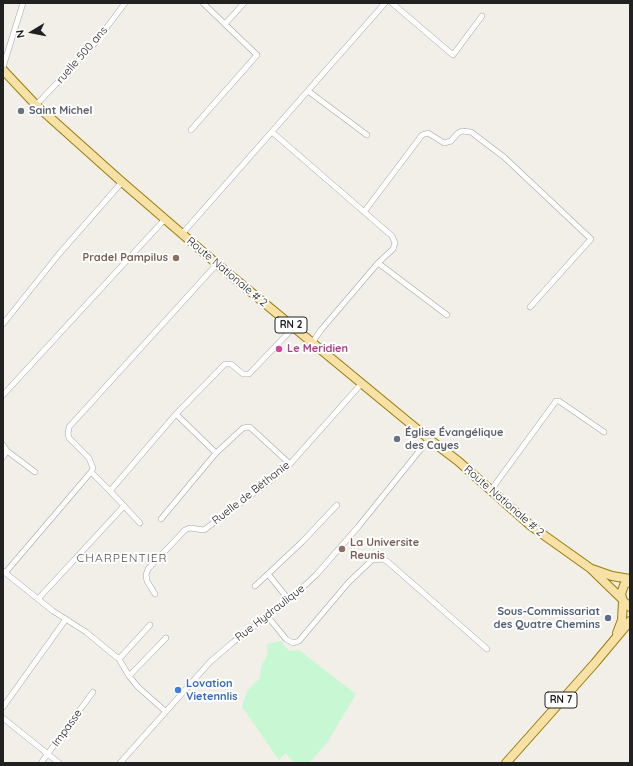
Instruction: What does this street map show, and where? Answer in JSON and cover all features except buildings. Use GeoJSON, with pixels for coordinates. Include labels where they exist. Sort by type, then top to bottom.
{"type":"FeatureCollection","features":[{"type":"Feature","properties":{"kind":"main road","name":"Route Nationale # 2"},"geometry":{"type":"LineString","coordinates":[[3,70],[36,105],[182,234],[312,343],[458,461],[532,526],[590,568],[630,607]]}},
{"type":"Feature","properties":{"kind":"main road","name":"Route Nationale # 2"},"geometry":{"type":"LineString","coordinates":[[590,568],[612,576],[630,580]]}},
{"type":"Feature","properties":{"kind":"main road"},"geometry":{"type":"LineString","coordinates":[[622,600],[622,588],[630,580]]}},
{"type":"Feature","properties":{"kind":"main road","name":"RN 7"},"geometry":{"type":"LineString","coordinates":[[616,638],[622,620],[622,600]]}},
{"type":"Feature","properties":{"kind":"main road","name":"RN 7"},"geometry":{"type":"LineString","coordinates":[[506,763],[595,663],[630,620]]}},
{"type":"Feature","properties":{"kind":"street"},"geometry":{"type":"LineString","coordinates":[[3,67],[23,3]]}},
{"type":"Feature","properties":{"kind":"street","name":"ruelle 500 ans"},"geometry":{"type":"LineString","coordinates":[[36,105],[95,43],[125,3]]}},
{"type":"Feature","properties":{"kind":"street"},"geometry":{"type":"LineString","coordinates":[[191,130],[257,55],[203,3]]}},
{"type":"Feature","properties":{"kind":"street"},"geometry":{"type":"LineString","coordinates":[[225,24],[244,3]]}},
{"type":"Feature","properties":{"kind":"street"},"geometry":{"type":"LineString","coordinates":[[182,234],[385,3]]}},
{"type":"Feature","properties":{"kind":"street"},"geometry":{"type":"LineString","coordinates":[[392,3],[453,55],[482,16]]}},
{"type":"Feature","properties":{"kind":"street"},"geometry":{"type":"LineString","coordinates":[[308,91],[366,135]]}},
{"type":"Feature","properties":{"kind":"street"},"geometry":{"type":"LineString","coordinates":[[364,212],[422,135],[428,133],[431,134],[444,143],[451,141],[458,133],[462,131],[471,132],[504,157],[591,239],[530,307]]}},
{"type":"Feature","properties":{"kind":"street"},"geometry":{"type":"LineString","coordinates":[[272,132],[364,212],[394,240],[395,243],[393,248],[378,263],[320,330],[312,343]]}},
{"type":"Feature","properties":{"kind":"street"},"geometry":{"type":"LineString","coordinates":[[3,324],[59,254],[122,182]]}},
{"type":"Feature","properties":{"kind":"street"},"geometry":{"type":"LineString","coordinates":[[3,395],[165,219]]}},
{"type":"Feature","properties":{"kind":"street"},"geometry":{"type":"LineString","coordinates":[[378,263],[447,315]]}},
{"type":"Feature","properties":{"kind":"street"},"geometry":{"type":"LineString","coordinates":[[165,711],[138,687],[129,676],[119,659],[86,632],[38,599],[4,572],[93,468],[89,458],[69,438],[69,427],[218,264]]}},
{"type":"Feature","properties":{"kind":"street"},"geometry":{"type":"LineString","coordinates":[[110,491],[176,414],[225,364],[231,364],[243,374],[246,375],[251,373],[294,327]]}},
{"type":"Feature","properties":{"kind":"street","name":"Ruelle de Béthanie"},"geometry":{"type":"LineString","coordinates":[[155,594],[147,581],[146,574],[148,569],[185,530],[190,528],[204,530],[274,478],[290,464],[362,383]]}},
{"type":"Feature","properties":{"kind":"street"},"geometry":{"type":"LineString","coordinates":[[491,490],[554,402],[559,401],[604,432]]}},
{"type":"Feature","properties":{"kind":"street"},"geometry":{"type":"LineString","coordinates":[[176,414],[216,453]]}},
{"type":"Feature","properties":{"kind":"street"},"geometry":{"type":"LineString","coordinates":[[161,519],[216,453],[240,429],[246,426],[250,427],[290,464]]}},
{"type":"Feature","properties":{"kind":"street","name":"Rue Hydraulique"},"geometry":{"type":"LineString","coordinates":[[120,763],[210,662],[232,643],[290,600],[316,575],[429,439]]}},
{"type":"Feature","properties":{"kind":"street"},"geometry":{"type":"LineString","coordinates":[[3,445],[7,451],[35,472]]}},
{"type":"Feature","properties":{"kind":"street"},"geometry":{"type":"LineString","coordinates":[[3,458],[7,451]]}},
{"type":"Feature","properties":{"kind":"street"},"geometry":{"type":"LineString","coordinates":[[91,472],[140,523]]}},
{"type":"Feature","properties":{"kind":"street"},"geometry":{"type":"LineString","coordinates":[[255,586],[302,542],[337,505]]}},
{"type":"Feature","properties":{"kind":"street"},"geometry":{"type":"LineString","coordinates":[[38,599],[124,506]]}},
{"type":"Feature","properties":{"kind":"street"},"geometry":{"type":"LineString","coordinates":[[268,617],[286,639],[293,643],[299,641],[348,583],[372,560],[383,559],[486,650]]}},
{"type":"Feature","properties":{"kind":"street"},"geometry":{"type":"LineString","coordinates":[[268,574],[290,600]]}},
{"type":"Feature","properties":{"kind":"street"},"geometry":{"type":"LineString","coordinates":[[3,707],[66,619]]}},
{"type":"Feature","properties":{"kind":"street"},"geometry":{"type":"LineString","coordinates":[[119,659],[150,624]]}},
{"type":"Feature","properties":{"kind":"street"},"geometry":{"type":"LineString","coordinates":[[129,676],[166,638]]}},
{"type":"Feature","properties":{"kind":"street","name":"Impasse"},"geometry":{"type":"LineString","coordinates":[[41,763],[93,692]]}},
{"type":"Feature","properties":{"kind":"street"},"geometry":{"type":"LineString","coordinates":[[3,718],[59,763]]}},
{"type":"Feature","properties":{"kind":"green space"},"geometry":{"type":"Polygon","coordinates":[[[281,641],[289,651],[299,650],[356,694],[327,743],[309,763],[294,763],[286,753],[279,760],[242,707],[247,691],[260,678],[261,667],[268,653],[267,644],[281,641]]]}},
{"type":"Feature","properties":{"kind":"place","name":"Saint Michel"},"geometry":{"type":"Point","coordinates":[21,111]}},
{"type":"Feature","properties":{"kind":"place","name":"Pradel Pampilus"},"geometry":{"type":"Point","coordinates":[176,258]}},
{"type":"Feature","properties":{"kind":"place","name":"Le Meridien"},"geometry":{"type":"Point","coordinates":[279,349]}},
{"type":"Feature","properties":{"kind":"place","name":"Église Évangélique des Cayes"},"geometry":{"type":"Point","coordinates":[397,439]}},
{"type":"Feature","properties":{"kind":"place","name":"La Universite Reunis"},"geometry":{"type":"Point","coordinates":[342,549]}},
{"type":"Feature","properties":{"kind":"place","name":"Sous-Commissariat des Quatre Chemins"},"geometry":{"type":"Point","coordinates":[608,618]}},
{"type":"Feature","properties":{"kind":"place","name":"Lovation Vietennlis"},"geometry":{"type":"Point","coordinates":[178,690]}},
{"type":"Feature","properties":{"kind":"district","name":"CHARPENTIER"},"geometry":{"type":"Point","coordinates":[122,558]}}]}
